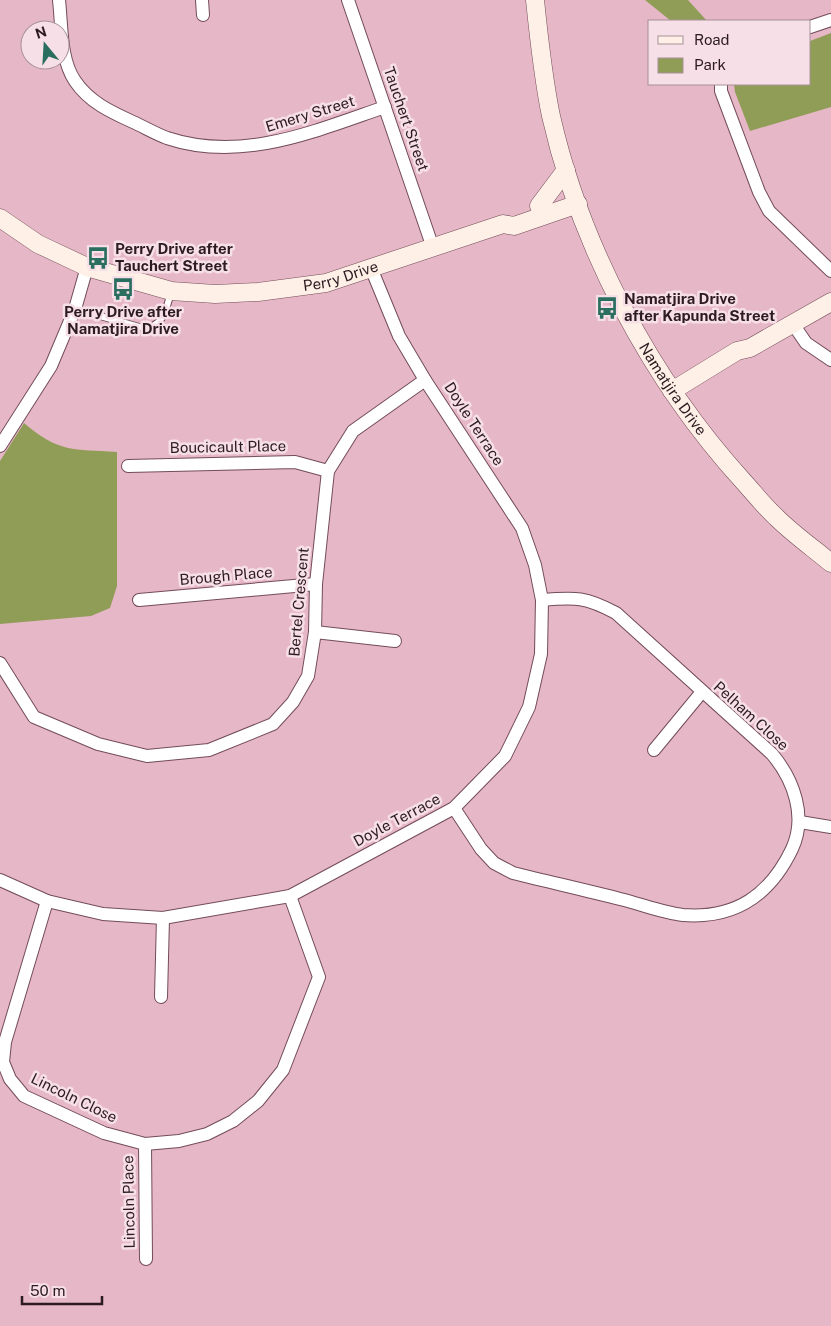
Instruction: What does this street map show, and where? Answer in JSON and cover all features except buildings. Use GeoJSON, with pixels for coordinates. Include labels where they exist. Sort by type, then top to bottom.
{"type":"FeatureCollection","features":[{"type":"Feature","properties":{"kind":"street","name":"Emery Street"},"geometry":{"type":"LineString","coordinates":[[59,0],[66,61],[74,81],[87,96],[105,109],[167,138],[212,147],[260,146],[295,138],[385,108]]}},
{"type":"Feature","properties":{"kind":"street"},"geometry":{"type":"LineString","coordinates":[[202,0],[203,16]]}},
{"type":"Feature","properties":{"kind":"street","name":"Tauchert Street"},"geometry":{"type":"LineString","coordinates":[[348,0],[433,248]]}},
{"type":"Feature","properties":{"kind":"street","name":"Namatjira Drive"},"geometry":{"type":"LineString","coordinates":[[535,0],[551,115],[566,170],[589,233],[643,345],[674,395],[722,458],[775,517],[831,563]]}},
{"type":"Feature","properties":{"kind":"street"},"geometry":{"type":"LineString","coordinates":[[811,27],[831,20]]}},
{"type":"Feature","properties":{"kind":"street"},"geometry":{"type":"LineString","coordinates":[[721,85],[721,91],[756,183],[769,211],[831,271]]}},
{"type":"Feature","properties":{"kind":"street"},"geometry":{"type":"LineString","coordinates":[[566,170],[542,211],[566,219],[589,233]]}},
{"type":"Feature","properties":{"kind":"street","name":"Perry Drive"},"geometry":{"type":"LineString","coordinates":[[0,218],[38,244],[87,267],[171,291],[215,294],[258,292],[326,284],[503,224],[514,226],[542,211],[576,199]]}},
{"type":"Feature","properties":{"kind":"street"},"geometry":{"type":"LineString","coordinates":[[0,446],[4,427],[51,366],[75,309],[87,267]]}},
{"type":"Feature","properties":{"kind":"street","name":"Doyle Terrace"},"geometry":{"type":"LineString","coordinates":[[0,880],[47,900],[103,914],[162,918],[290,896],[454,808],[505,756],[529,707],[541,654],[542,600],[535,564],[522,528],[425,380],[399,336],[371,268]]}},
{"type":"Feature","properties":{"kind":"street"},"geometry":{"type":"LineString","coordinates":[[674,395],[742,359],[750,348],[831,302]]}},
{"type":"Feature","properties":{"kind":"street"},"geometry":{"type":"LineString","coordinates":[[793,324],[806,344],[831,360]]}},
{"type":"Feature","properties":{"kind":"street","name":"Bertel Crescent"},"geometry":{"type":"LineString","coordinates":[[0,663],[34,716],[98,744],[147,756],[209,750],[273,724],[293,702],[308,676],[315,632],[316,584],[328,471],[353,431],[425,380]]}},
{"type":"Feature","properties":{"kind":"street","name":"Boucicault Place"},"geometry":{"type":"LineString","coordinates":[[128,466],[294,462],[328,471]]}},
{"type":"Feature","properties":{"kind":"street","name":"Brough Place"},"geometry":{"type":"LineString","coordinates":[[139,600],[316,584]]}},
{"type":"Feature","properties":{"kind":"street","name":"Pelham Close"},"geometry":{"type":"LineString","coordinates":[[454,808],[481,849],[494,863],[513,873],[682,914],[727,912],[752,899],[771,883],[784,864],[794,844],[800,822],[796,800],[782,766],[772,754],[701,692],[616,613],[596,602],[581,598],[542,600]]}},
{"type":"Feature","properties":{"kind":"street"},"geometry":{"type":"LineString","coordinates":[[315,632],[395,641]]}},
{"type":"Feature","properties":{"kind":"street"},"geometry":{"type":"LineString","coordinates":[[654,750],[701,692]]}},
{"type":"Feature","properties":{"kind":"street"},"geometry":{"type":"LineString","coordinates":[[800,822],[831,828]]}},
{"type":"Feature","properties":{"kind":"street","name":"Lincoln Close"},"geometry":{"type":"LineString","coordinates":[[47,900],[5,1042],[3,1062],[6,1070],[24,1096],[104,1134],[145,1144],[188,1139],[207,1134],[233,1121],[258,1101],[283,1070],[319,977],[290,896]]}},
{"type":"Feature","properties":{"kind":"street"},"geometry":{"type":"LineString","coordinates":[[162,918],[162,997]]}},
{"type":"Feature","properties":{"kind":"street","name":"Lincoln Place"},"geometry":{"type":"LineString","coordinates":[[145,1144],[146,1259]]}},
{"type":"Feature","properties":{"kind":"lane"},"geometry":{"type":"LineString","coordinates":[[75,309],[143,328],[151,328],[158,324],[167,311],[171,291]]}},
{"type":"Feature","properties":{"kind":"green space"},"geometry":{"type":"Polygon","coordinates":[[[645,0],[688,0],[706,20],[670,20],[645,0]]]}},
{"type":"Feature","properties":{"kind":"green space"},"geometry":{"type":"Polygon","coordinates":[[[831,33],[831,107],[750,131],[734,85],[811,85],[811,41],[831,33]]]}},
{"type":"Feature","properties":{"kind":"green space"},"geometry":{"type":"Polygon","coordinates":[[[24,423],[36,433],[57,445],[67,448],[117,452],[117,586],[110,608],[91,616],[0,624],[0,461],[24,423]]]}},
{"type":"Feature","properties":{"kind":"place","name":"Perry Drive after Tauchert Street"},"geometry":{"type":"Point","coordinates":[98,258]}},
{"type":"Feature","properties":{"kind":"place","name":"Perry Drive after Namatjira Drive"},"geometry":{"type":"Point","coordinates":[123,289]}},
{"type":"Feature","properties":{"kind":"place","name":"Namatjira Drive after Kapunda Street"},"geometry":{"type":"Point","coordinates":[607,308]}}]}
